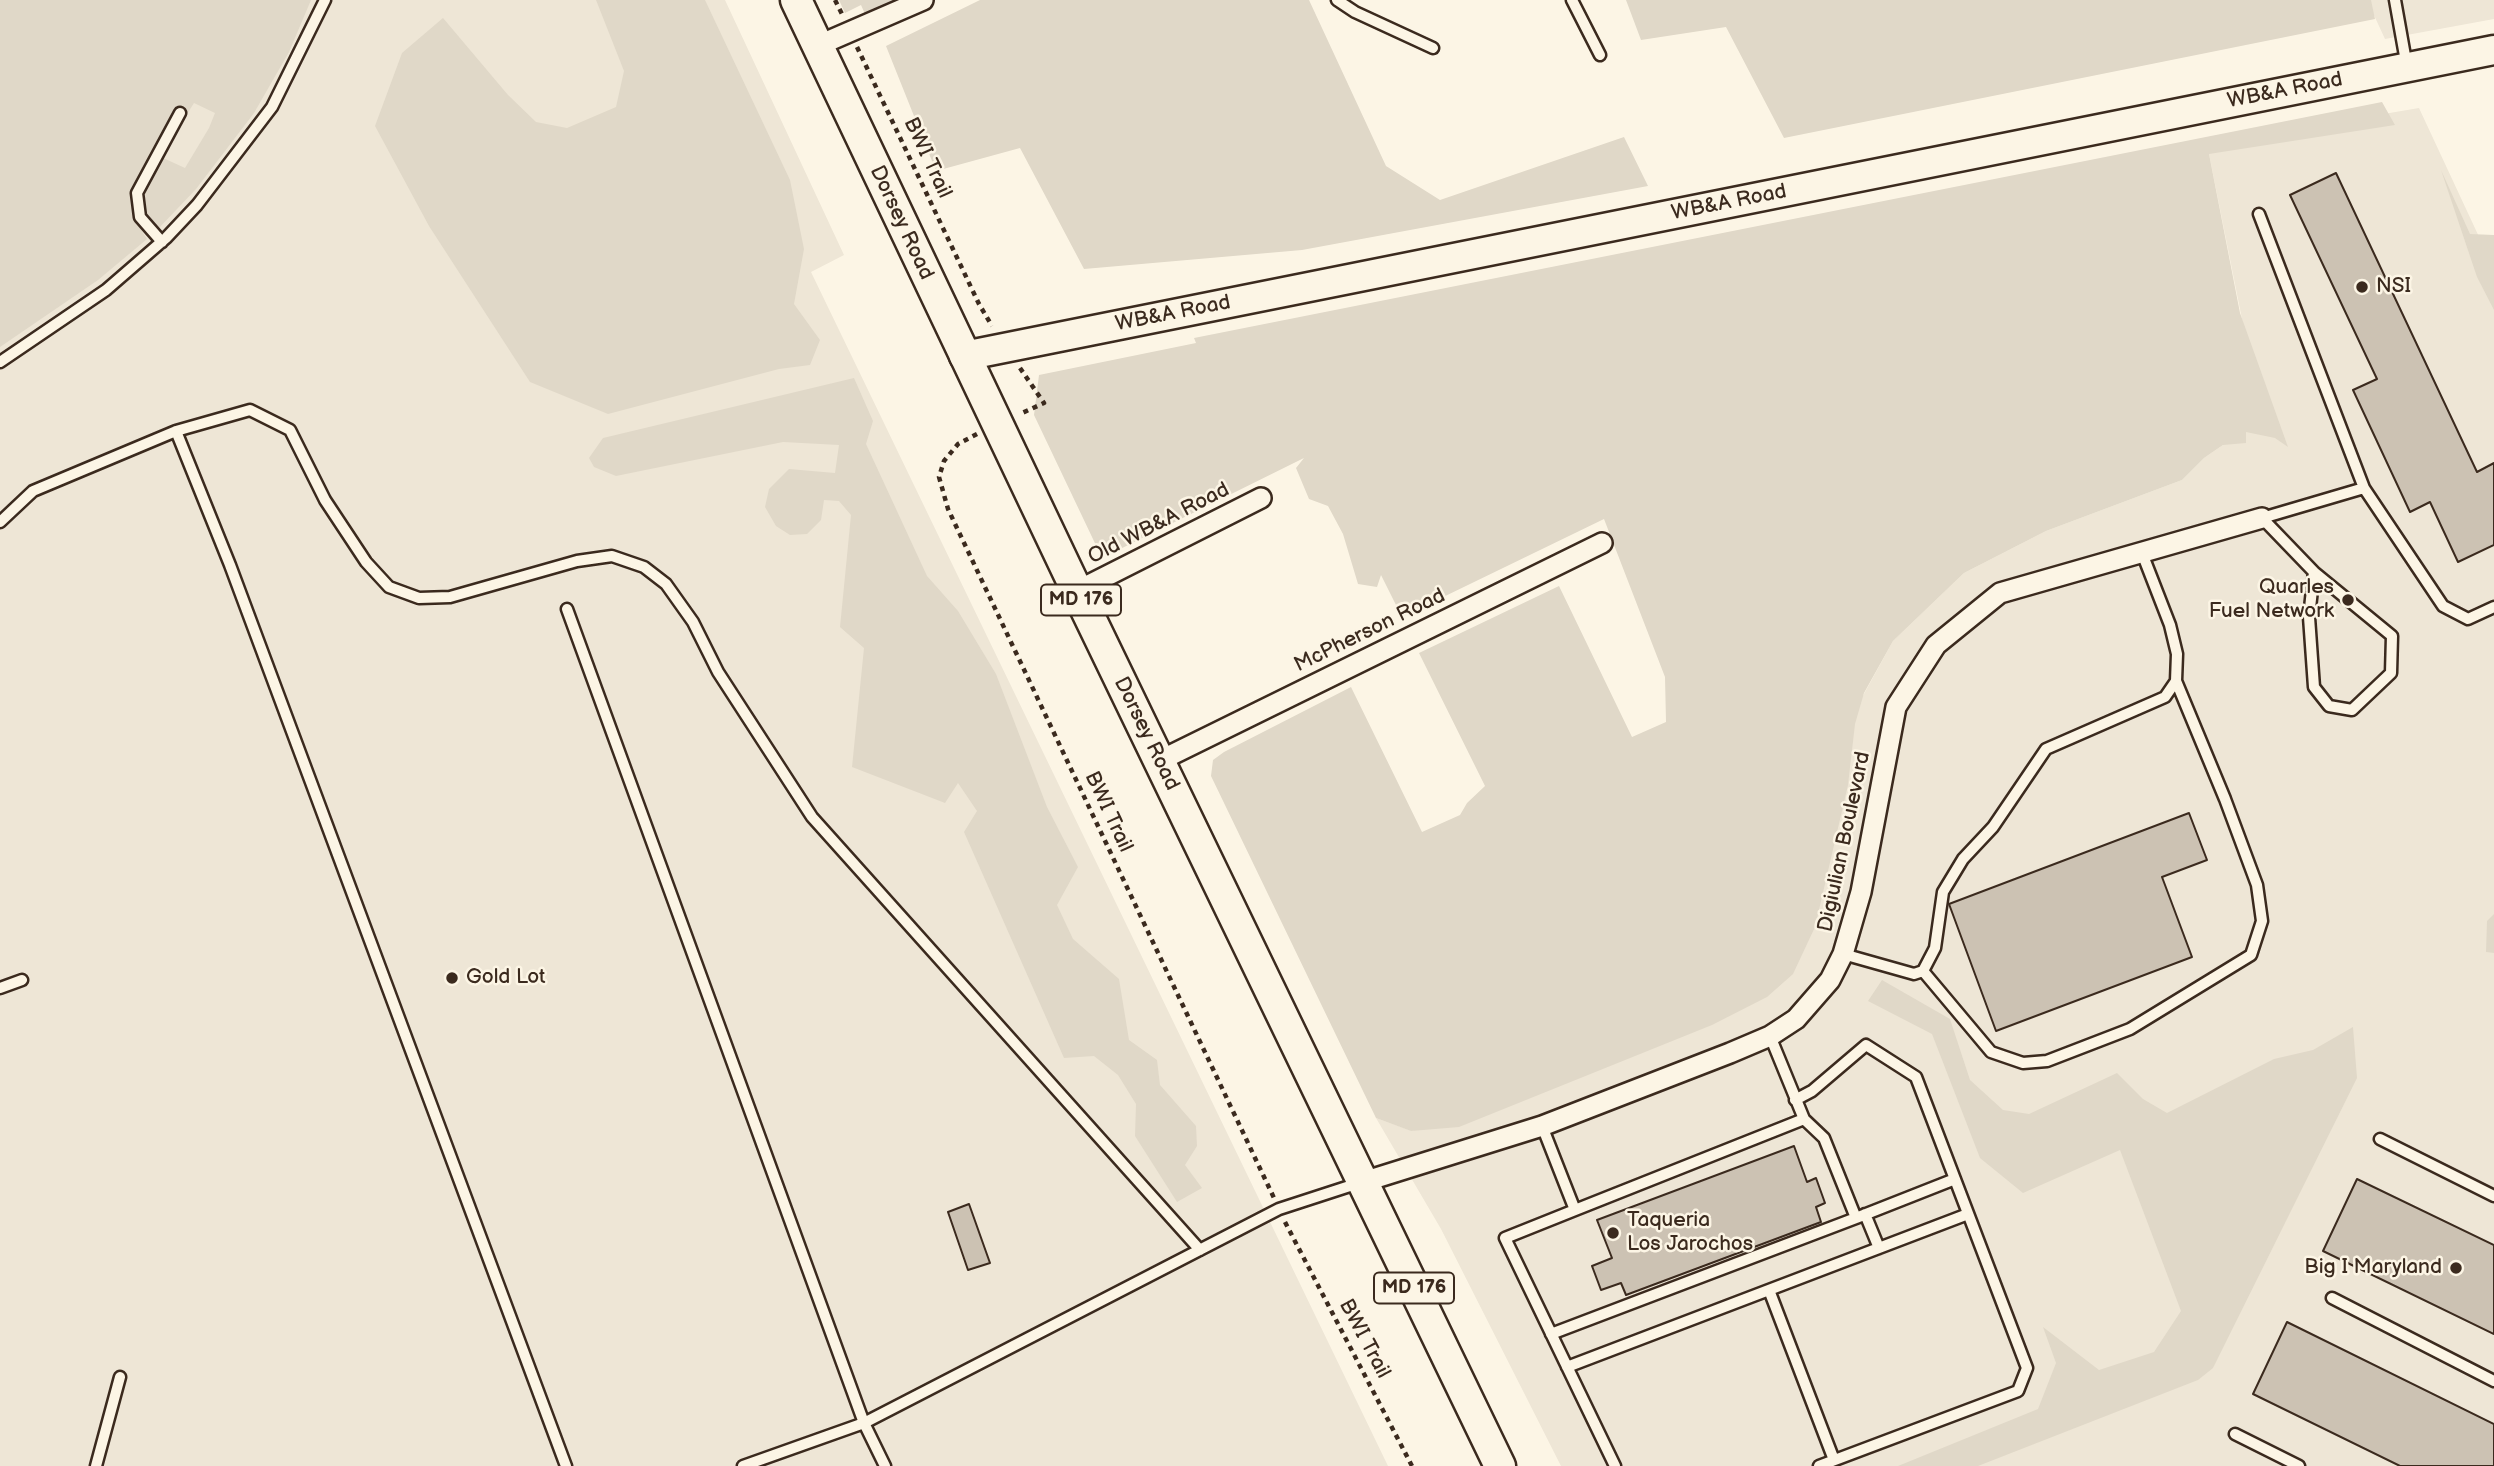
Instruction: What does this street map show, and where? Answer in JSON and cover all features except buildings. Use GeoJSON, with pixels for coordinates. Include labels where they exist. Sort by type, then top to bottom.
{"type":"FeatureCollection","features":[{"type":"Feature","properties":{"kind":"main road","name":"Dorsey Road"},"geometry":{"type":"LineString","coordinates":[[796,0],[964,356],[1500,1466]]}},
{"type":"Feature","properties":{"kind":"street"},"geometry":{"type":"LineString","coordinates":[[817,46],[923,0]]}},
{"type":"Feature","properties":{"kind":"street","name":"WB&A Road"},"geometry":{"type":"LineString","coordinates":[[964,356],[2494,50]]}},
{"type":"Feature","properties":{"kind":"street","name":"Old WB&A Road"},"geometry":{"type":"LineString","coordinates":[[1077,591],[1261,498]]}},
{"type":"Feature","properties":{"kind":"street","name":"Digiulian Boulevard"},"geometry":{"type":"LineString","coordinates":[[1363,1182],[1542,1126],[1770,1037],[1797,1019],[1830,980],[1843,954],[1861,891],[1896,707],[1936,645],[2000,593],[2262,518]]}},
{"type":"Feature","properties":{"kind":"street","name":"McPherson Road"},"geometry":{"type":"LineString","coordinates":[[1159,761],[1602,543]]}},
{"type":"Feature","properties":{"kind":"lane"},"geometry":{"type":"LineString","coordinates":[[0,362],[106,290],[162,242],[224,174],[272,107],[325,0]]}},
{"type":"Feature","properties":{"kind":"lane"},"geometry":{"type":"LineString","coordinates":[[1338,0],[1354,12],[1433,48]]}},
{"type":"Feature","properties":{"kind":"lane"},"geometry":{"type":"LineString","coordinates":[[1572,0],[1600,55]]}},
{"type":"Feature","properties":{"kind":"lane"},"geometry":{"type":"LineString","coordinates":[[2395,0],[2407,67]]}},
{"type":"Feature","properties":{"kind":"lane"},"geometry":{"type":"LineString","coordinates":[[162,242],[140,217],[137,193],[180,113]]}},
{"type":"Feature","properties":{"kind":"lane"},"geometry":{"type":"LineString","coordinates":[[2259,214],[2364,488],[2443,606],[2468,619],[2494,607]]}},
{"type":"Feature","properties":{"kind":"lane"},"geometry":{"type":"LineString","coordinates":[[0,522],[33,491],[176,431],[250,410],[290,430],[325,500],[366,562],[389,587],[419,598],[450,597],[577,561],[612,556],[644,567],[666,584],[693,622],[718,672],[812,817],[1200,1250]]}},
{"type":"Feature","properties":{"kind":"lane"},"geometry":{"type":"LineString","coordinates":[[176,431],[230,565],[566,1466]]}},
{"type":"Feature","properties":{"kind":"lane"},"geometry":{"type":"LineString","coordinates":[[2314,572],[2309,617],[2314,687],[2329,706],[2352,710],[2391,673],[2392,636],[2314,572],[2262,518],[2364,488]]}},
{"type":"Feature","properties":{"kind":"lane"},"geometry":{"type":"LineString","coordinates":[[1923,971],[1992,1052],[2023,1063],[2047,1061],[2130,1029],[2251,956],[2262,921],[2257,885],[2176,681],[2177,654],[2170,625],[2142,553]]}},
{"type":"Feature","properties":{"kind":"lane"},"geometry":{"type":"LineString","coordinates":[[566,608],[864,1423],[885,1466]]}},
{"type":"Feature","properties":{"kind":"lane"},"geometry":{"type":"LineString","coordinates":[[1843,954],[1914,974],[1923,971],[1935,948],[1943,892],[1963,859],[1993,827],[2046,749],[2165,697],[2176,681]]}},
{"type":"Feature","properties":{"kind":"lane"},"geometry":{"type":"LineString","coordinates":[[0,988],[22,980]]}},
{"type":"Feature","properties":{"kind":"lane"},"geometry":{"type":"LineString","coordinates":[[1770,1037],[1804,1119],[1824,1138],[1879,1248]]}},
{"type":"Feature","properties":{"kind":"lane"},"geometry":{"type":"LineString","coordinates":[[1795,1100],[1812,1091],[1866,1045],[1916,1077],[2027,1368],[2018,1391],[1819,1466]]}},
{"type":"Feature","properties":{"kind":"lane"},"geometry":{"type":"LineString","coordinates":[[1615,1466],[1505,1238],[1804,1119]]}},
{"type":"Feature","properties":{"kind":"lane"},"geometry":{"type":"LineString","coordinates":[[1542,1126],[1575,1210]]}},
{"type":"Feature","properties":{"kind":"lane"},"geometry":{"type":"LineString","coordinates":[[2380,1139],[2494,1196]]}},
{"type":"Feature","properties":{"kind":"lane"},"geometry":{"type":"LineString","coordinates":[[1551,1334],[1955,1180]]}},
{"type":"Feature","properties":{"kind":"lane"},"geometry":{"type":"LineString","coordinates":[[743,1466],[864,1423],[1279,1209],[1363,1182]]}},
{"type":"Feature","properties":{"kind":"lane"},"geometry":{"type":"LineString","coordinates":[[1567,1367],[1968,1214]]}},
{"type":"Feature","properties":{"kind":"lane"},"geometry":{"type":"LineString","coordinates":[[1769,1290],[1834,1460]]}},
{"type":"Feature","properties":{"kind":"lane"},"geometry":{"type":"LineString","coordinates":[[2332,1298],[2494,1381]]}},
{"type":"Feature","properties":{"kind":"lane"},"geometry":{"type":"LineString","coordinates":[[96,1466],[120,1377]]}},
{"type":"Feature","properties":{"kind":"lane"},"geometry":{"type":"LineString","coordinates":[[2235,1434],[2299,1466]]}},
{"type":"Feature","properties":{"kind":"path"},"geometry":{"type":"LineString","coordinates":[[835,0],[838,7]]}},
{"type":"Feature","properties":{"kind":"path","name":"BWI Trail"},"geometry":{"type":"LineString","coordinates":[[861,55],[965,275]]}},
{"type":"Feature","properties":{"kind":"path","name":"BWI Trail"},"geometry":{"type":"LineString","coordinates":[[958,444],[944,461],[939,477],[948,509],[1271,1193]]}},
{"type":"Feature","properties":{"kind":"path","name":"BWI Trail"},"geometry":{"type":"LineString","coordinates":[[1287,1227],[1412,1466]]}},
{"type":"Feature","properties":{"kind":"shaded area"},"geometry":{"type":"Polygon","coordinates":[[[0,0],[725,0],[844,255],[811,272],[1388,1466],[0,1466],[0,0]]]}},
{"type":"Feature","properties":{"kind":"shaded area"},"geometry":{"type":"Polygon","coordinates":[[[0,0],[311,0],[289,52],[254,113],[196,189],[158,229],[145,212],[143,196],[161,157],[185,168],[209,128],[215,113],[194,103],[187,114],[177,108],[132,190],[133,218],[147,239],[98,280],[0,347],[0,0]]]}},
{"type":"Feature","properties":{"kind":"shaded area"},"geometry":{"type":"Polygon","coordinates":[[[596,0],[705,0],[790,180],[804,249],[794,304],[820,340],[810,365],[779,369],[608,414],[530,382],[429,226],[375,126],[402,53],[443,18],[508,95],[536,122],[567,128],[616,107],[624,71],[596,0]]]}},
{"type":"Feature","properties":{"kind":"shaded area"},"geometry":{"type":"Polygon","coordinates":[[[839,0],[896,0],[865,14],[861,5],[845,13],[839,0]]]}},
{"type":"Feature","properties":{"kind":"shaded area"},"geometry":{"type":"Polygon","coordinates":[[[980,0],[1309,0],[1386,166],[1440,200],[1624,137],[1648,186],[1302,250],[1084,269],[1020,148],[936,171],[886,46],[980,0]]]}},
{"type":"Feature","properties":{"kind":"shaded area"},"geometry":{"type":"Polygon","coordinates":[[[1626,0],[2371,0],[2375,19],[1784,138],[1726,27],[1641,40],[1626,0]]]}},
{"type":"Feature","properties":{"kind":"shaded area"},"geometry":{"type":"Polygon","coordinates":[[[2367,0],[2494,0],[2494,19],[2385,39],[2367,0]]]}},
{"type":"Feature","properties":{"kind":"shaded area"},"geometry":{"type":"Polygon","coordinates":[[[2382,102],[2395,125],[2209,154],[2240,313],[2288,447],[2275,438],[2246,432],[2246,443],[2223,445],[2204,458],[2182,480],[2046,531],[1964,573],[1893,641],[1864,693],[1855,724],[1848,785],[1815,927],[1793,974],[1767,997],[1712,1025],[1459,1127],[1411,1131],[1376,1118],[1211,776],[1213,760],[1351,687],[1422,832],[1460,815],[1467,803],[1485,786],[1419,653],[1559,586],[1632,737],[1666,722],[1665,677],[1604,519],[1402,617],[1381,575],[1377,587],[1358,584],[1343,534],[1328,506],[1309,499],[1296,468],[1304,458],[1102,558],[1034,415],[1039,375],[1196,343],[1194,338],[2382,102]]]}},
{"type":"Feature","properties":{"kind":"shaded area"},"geometry":{"type":"Polygon","coordinates":[[[2419,108],[2494,269],[2494,1466],[1561,1466],[1441,1229],[1376,1118],[1412,1131],[1729,1008],[1859,703],[1893,641],[1964,573],[2046,531],[2182,480],[2204,458],[2223,445],[2246,339],[2207,144],[2419,108]]]}},
{"type":"Feature","properties":{"kind":"shaded area"},"geometry":{"type":"Polygon","coordinates":[[[2441,170],[2470,234],[2494,235],[2494,310],[2477,277],[2441,170]]]}},
{"type":"Feature","properties":{"kind":"shaded area"},"geometry":{"type":"Polygon","coordinates":[[[854,378],[873,421],[866,444],[927,576],[958,611],[996,674],[1047,807],[1078,867],[1057,905],[1073,939],[1119,979],[1129,1040],[1157,1060],[1160,1085],[1196,1126],[1197,1146],[1185,1165],[1202,1188],[1177,1202],[1135,1136],[1136,1104],[1118,1075],[1094,1056],[1064,1058],[964,832],[977,811],[958,783],[945,803],[852,767],[864,648],[840,627],[851,515],[839,501],[824,500],[821,520],[807,534],[790,535],[776,526],[765,507],[769,489],[789,469],[835,473],[839,445],[783,442],[616,476],[594,467],[589,458],[603,438],[854,378]]]}},
{"type":"Feature","properties":{"kind":"shaded area"},"geometry":{"type":"Polygon","coordinates":[[[2494,914],[2494,953],[2486,952],[2487,921],[2494,914]]]}},
{"type":"Feature","properties":{"kind":"shaded area"},"geometry":{"type":"Polygon","coordinates":[[[1882,980],[1950,1019],[1970,1080],[2003,1110],[2029,1114],[2117,1073],[2143,1099],[2167,1113],[2274,1059],[2313,1050],[2353,1027],[2357,1078],[2213,1368],[2198,1380],[1978,1466],[1898,1466],[2038,1409],[2056,1363],[2043,1327],[2099,1370],[2154,1352],[2181,1311],[2120,1150],[2023,1193],[1980,1158],[1932,1034],[1868,1001],[1882,980]]]}},
{"type":"Feature","properties":{"kind":"place","name":"NSI"},"geometry":{"type":"Point","coordinates":[2362,287]}},
{"type":"Feature","properties":{"kind":"place","name":"Quarles Fuel Network"},"geometry":{"type":"Point","coordinates":[2348,600]}},
{"type":"Feature","properties":{"kind":"place","name":"Gold Lot"},"geometry":{"type":"Point","coordinates":[452,978]}},
{"type":"Feature","properties":{"kind":"place","name":"Taqueria Los Jarochos"},"geometry":{"type":"Point","coordinates":[1613,1233]}},
{"type":"Feature","properties":{"kind":"place","name":"Big I Maryland"},"geometry":{"type":"Point","coordinates":[2456,1268]}}]}
